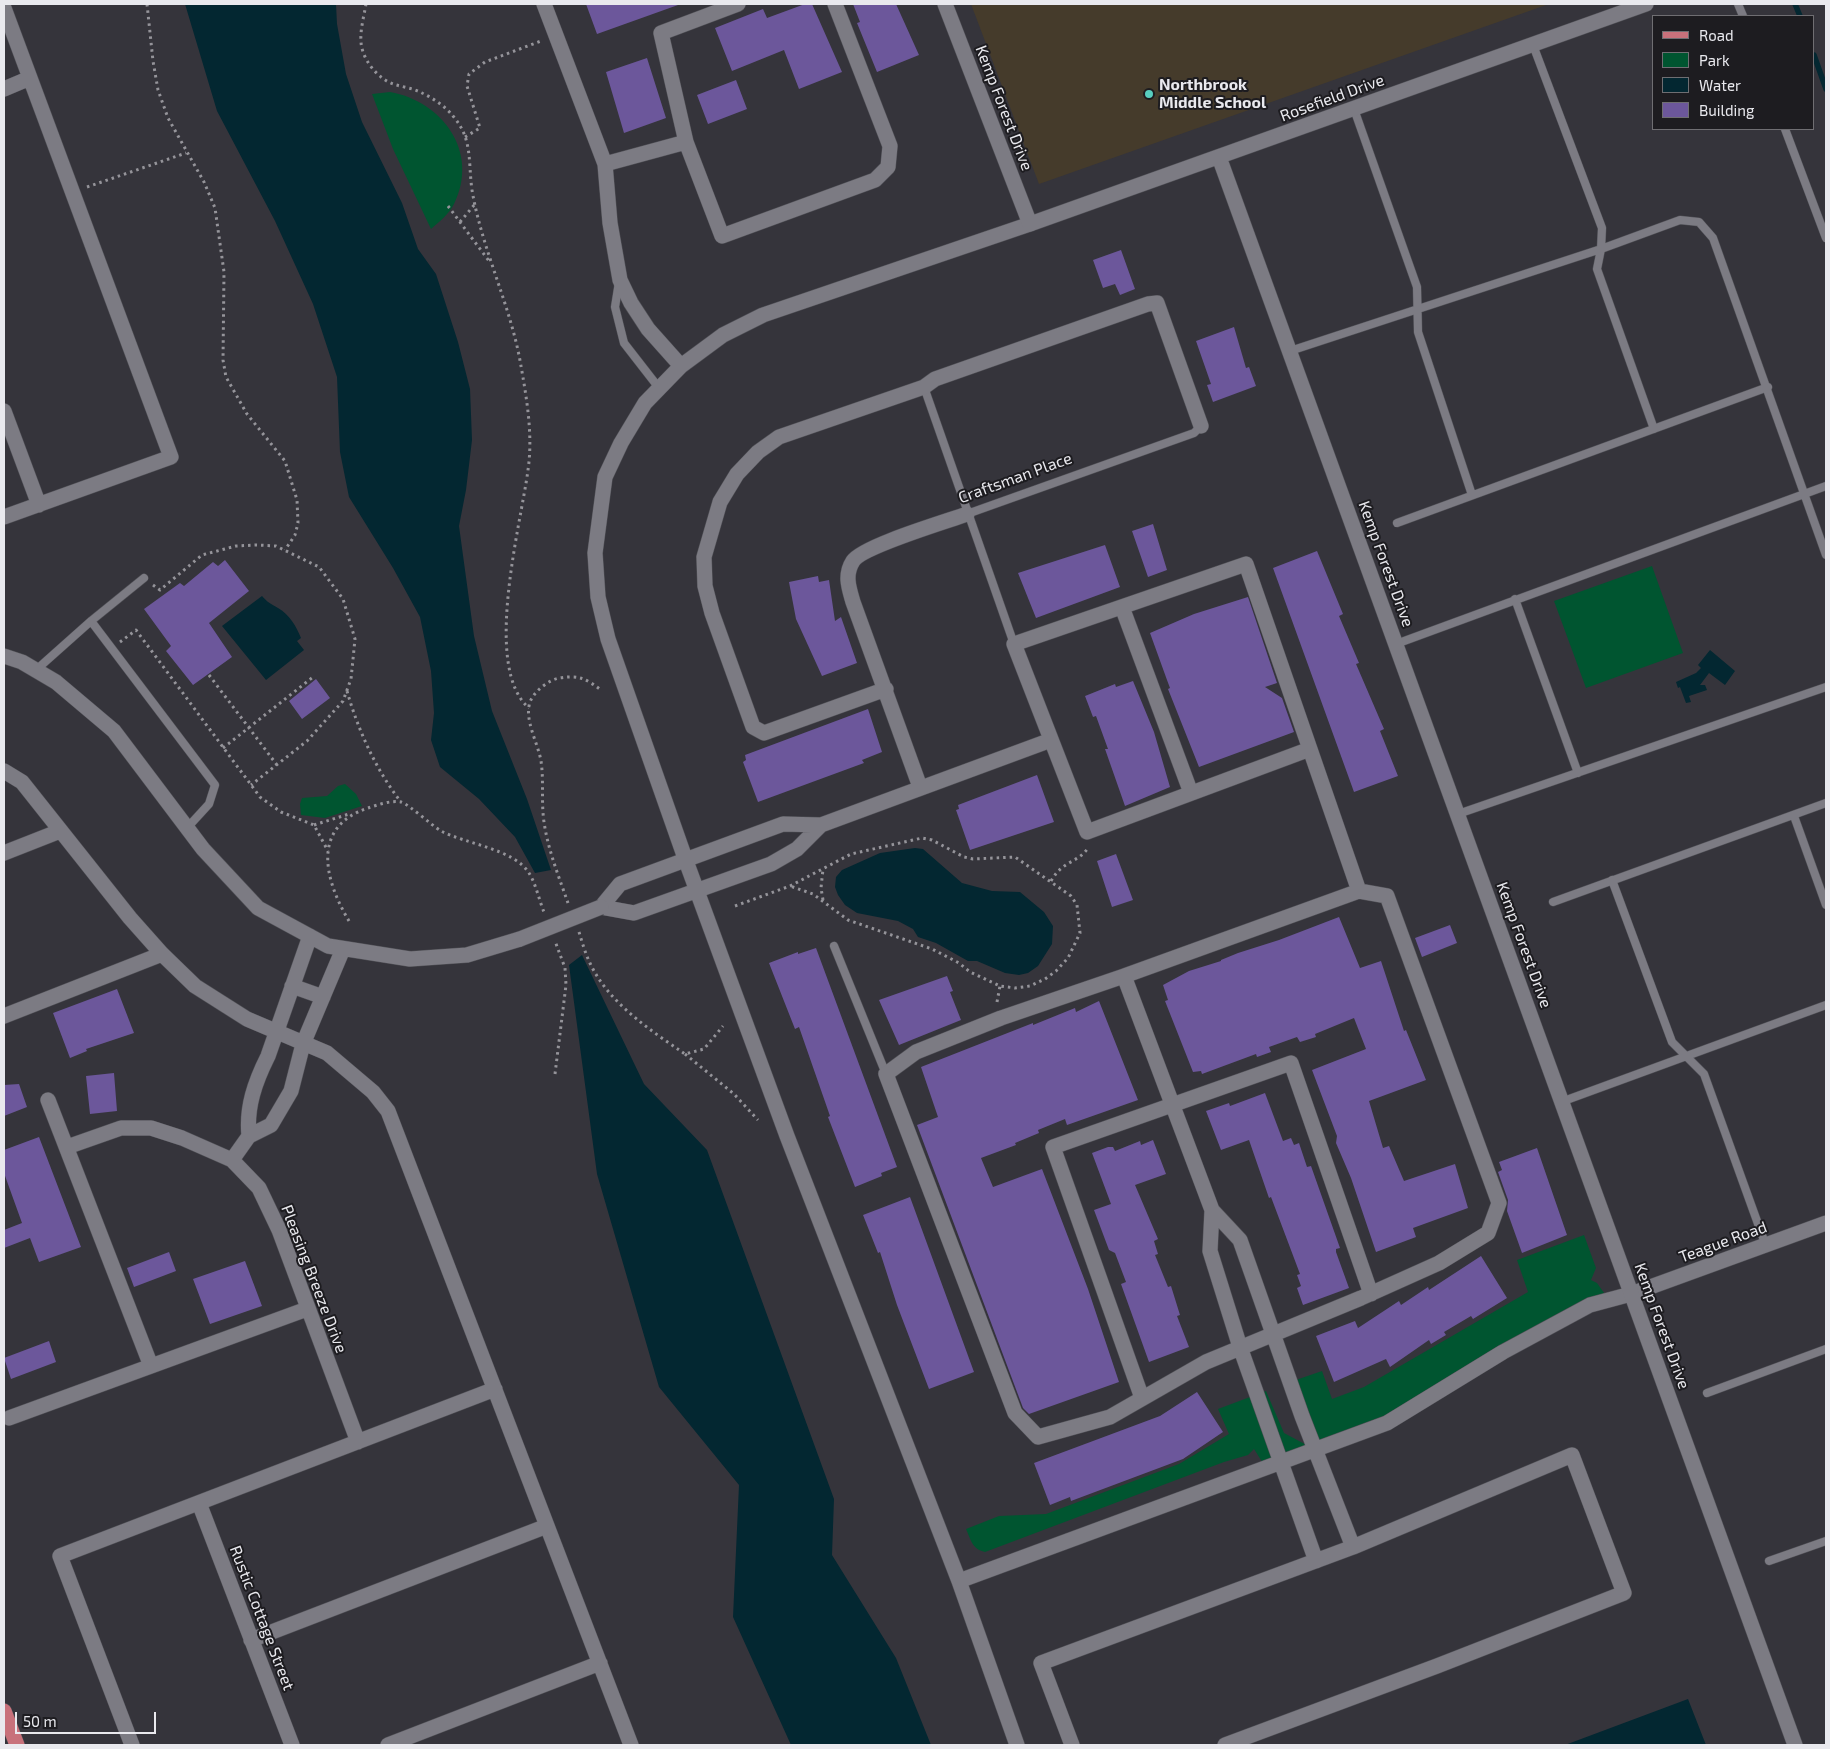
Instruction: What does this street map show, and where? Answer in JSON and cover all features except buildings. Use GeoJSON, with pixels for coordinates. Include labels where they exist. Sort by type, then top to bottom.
{"type":"FeatureCollection","features":[{"type":"Feature","properties":{"kind":"main road"},"geometry":{"type":"LineString","coordinates":[[4,1711],[17,1745]]}},
{"type":"Feature","properties":{"kind":"street"},"geometry":{"type":"LineString","coordinates":[[544,4],[604,164],[610,223],[620,280],[631,303],[648,329],[681,366]]}},
{"type":"Feature","properties":{"kind":"street"},"geometry":{"type":"LineString","coordinates":[[738,4],[661,33],[686,142],[722,236],[875,180],[888,167],[890,146],[835,4]]}},
{"type":"Feature","properties":{"kind":"street","name":"Kemp Forest Drive"},"geometry":{"type":"LineString","coordinates":[[945,4],[1030,224]]}},
{"type":"Feature","properties":{"kind":"street","name":"Rosefield Drive"},"geometry":{"type":"LineString","coordinates":[[1017,1745],[959,1581],[787,1136],[697,891],[608,639],[598,597],[596,562],[605,477],[621,443],[640,411],[659,388],[681,366],[723,335],[764,315],[1030,224],[1646,4]]}},
{"type":"Feature","properties":{"kind":"street"},"geometry":{"type":"LineString","coordinates":[[4,8],[171,457],[4,517]]}},
{"type":"Feature","properties":{"kind":"street"},"geometry":{"type":"LineString","coordinates":[[4,89],[30,78]]}},
{"type":"Feature","properties":{"kind":"street"},"geometry":{"type":"LineString","coordinates":[[604,164],[686,142]]}},
{"type":"Feature","properties":{"kind":"street","name":"Kemp Forest Drive"},"geometry":{"type":"LineString","coordinates":[[1219,157],[1795,1745]]}},
{"type":"Feature","properties":{"kind":"street"},"geometry":{"type":"LineString","coordinates":[[920,787],[886,689],[764,733],[753,726],[712,613],[705,586],[704,556],[720,502],[738,474],[758,452],[779,437],[801,428],[924,387],[935,379],[954,372],[1148,304],[1157,303],[1201,426]]}},
{"type":"Feature","properties":{"kind":"street"},"geometry":{"type":"LineString","coordinates":[[4,411],[39,505]]}},
{"type":"Feature","properties":{"kind":"street","name":"Craftsman Place"},"geometry":{"type":"LineString","coordinates":[[886,689],[848,584],[848,572],[858,555],[967,514]]}},
{"type":"Feature","properties":{"kind":"street"},"geometry":{"type":"LineString","coordinates":[[1310,749],[1087,832],[1014,644],[1246,564],[1310,749],[1359,891]]}},
{"type":"Feature","properties":{"kind":"street"},"geometry":{"type":"LineString","coordinates":[[1122,606],[1190,793]]}},
{"type":"Feature","properties":{"kind":"street"},"geometry":{"type":"LineString","coordinates":[[4,656],[22,662],[56,682],[114,732],[203,849],[258,908],[328,946],[410,959],[467,955],[520,939],[601,907],[620,884],[784,824],[821,825],[1051,740]]}},
{"type":"Feature","properties":{"kind":"street"},"geometry":{"type":"LineString","coordinates":[[4,771],[22,782],[130,918],[162,954],[195,986],[247,1019],[326,1053],[373,1092],[388,1111],[631,1745]]}},
{"type":"Feature","properties":{"kind":"street"},"geometry":{"type":"LineString","coordinates":[[601,907],[634,913],[772,864],[797,849],[821,825]]}},
{"type":"Feature","properties":{"kind":"street"},"geometry":{"type":"LineString","coordinates":[[4,853],[60,831]]}},
{"type":"Feature","properties":{"kind":"street"},"geometry":{"type":"LineString","coordinates":[[1359,891],[1387,896],[1498,1203],[1488,1233],[1439,1263],[1371,1294],[1206,1362],[1110,1417],[1038,1437],[1015,1413],[886,1074],[916,1052],[1001,1018],[1124,976],[1359,891]]}},
{"type":"Feature","properties":{"kind":"street"},"geometry":{"type":"LineString","coordinates":[[249,1136],[247,1116],[258,1075],[276,1033],[310,936]]}},
{"type":"Feature","properties":{"kind":"street"},"geometry":{"type":"LineString","coordinates":[[232,1160],[249,1136],[271,1125],[291,1091],[303,1044],[343,948]]}},
{"type":"Feature","properties":{"kind":"street"},"geometry":{"type":"LineString","coordinates":[[4,1016],[162,954]]}},
{"type":"Feature","properties":{"kind":"street"},"geometry":{"type":"LineString","coordinates":[[1124,976],[1212,1210],[1240,1240],[1315,1450],[1353,1547]]}},
{"type":"Feature","properties":{"kind":"street"},"geometry":{"type":"LineString","coordinates":[[292,986],[323,997]]}},
{"type":"Feature","properties":{"kind":"street"},"geometry":{"type":"LineString","coordinates":[[1142,1398],[1053,1147],[1291,1063],[1371,1294]]}},
{"type":"Feature","properties":{"kind":"street"},"geometry":{"type":"LineString","coordinates":[[48,1100],[151,1366]]}},
{"type":"Feature","properties":{"kind":"street","name":"Pleasing Breeze Drive"},"geometry":{"type":"LineString","coordinates":[[67,1147],[121,1128],[151,1128],[182,1138],[232,1160],[259,1188],[279,1230],[358,1442]]}},
{"type":"Feature","properties":{"kind":"street"},"geometry":{"type":"LineString","coordinates":[[1212,1210],[1210,1251],[1240,1347],[1316,1561]]}},
{"type":"Feature","properties":{"kind":"street","name":"Teague Road"},"geometry":{"type":"LineString","coordinates":[[959,1581],[1387,1423],[1503,1352],[1590,1305],[1631,1294],[1826,1223]]}},
{"type":"Feature","properties":{"kind":"street"},"geometry":{"type":"LineString","coordinates":[[5,1414],[151,1366],[307,1308]]}},
{"type":"Feature","properties":{"kind":"street"},"geometry":{"type":"LineString","coordinates":[[132,1745],[60,1556],[495,1389]]}},
{"type":"Feature","properties":{"kind":"street"},"geometry":{"type":"LineString","coordinates":[[1072,1745],[1041,1663],[1353,1547],[1572,1455],[1624,1593],[1437,1666],[1225,1745]]}},
{"type":"Feature","properties":{"kind":"street","name":"Rustic Cottage Street"},"geometry":{"type":"LineString","coordinates":[[199,1503],[292,1745]]}},
{"type":"Feature","properties":{"kind":"street"},"geometry":{"type":"LineString","coordinates":[[251,1640],[547,1526]]}},
{"type":"Feature","properties":{"kind":"street"},"geometry":{"type":"LineString","coordinates":[[388,1745],[600,1663]]}},
{"type":"Feature","properties":{"kind":"lane"},"geometry":{"type":"LineString","coordinates":[[1533,45],[1602,228],[1601,249],[1597,269],[1654,429]]}},
{"type":"Feature","properties":{"kind":"lane"},"geometry":{"type":"LineString","coordinates":[[1354,109],[1417,287],[1419,309],[1418,332],[1472,495]]}},
{"type":"Feature","properties":{"kind":"lane"},"geometry":{"type":"LineString","coordinates":[[1785,130],[1826,238]]}},
{"type":"Feature","properties":{"kind":"lane"},"geometry":{"type":"LineString","coordinates":[[1290,351],[1601,249],[1680,220],[1699,222],[1713,238],[1826,555]]}},
{"type":"Feature","properties":{"kind":"lane"},"geometry":{"type":"LineString","coordinates":[[620,280],[615,307],[624,343],[659,388]]}},
{"type":"Feature","properties":{"kind":"lane"},"geometry":{"type":"LineString","coordinates":[[924,387],[1014,644]]}},
{"type":"Feature","properties":{"kind":"lane"},"geometry":{"type":"LineString","coordinates":[[1398,523],[1768,388]]}},
{"type":"Feature","properties":{"kind":"lane","name":"Craftsman Place"},"geometry":{"type":"LineString","coordinates":[[967,514],[1194,433],[1201,426]]}},
{"type":"Feature","properties":{"kind":"lane"},"geometry":{"type":"LineString","coordinates":[[1396,644],[1826,486]]}},
{"type":"Feature","properties":{"kind":"lane"},"geometry":{"type":"LineString","coordinates":[[36,670],[90,621],[144,578]]}},
{"type":"Feature","properties":{"kind":"lane"},"geometry":{"type":"LineString","coordinates":[[1515,599],[1578,773]]}},
{"type":"Feature","properties":{"kind":"lane"},"geometry":{"type":"LineString","coordinates":[[90,621],[214,785],[209,804],[187,828]]}},
{"type":"Feature","properties":{"kind":"lane"},"geometry":{"type":"LineString","coordinates":[[1458,814],[1826,686]]}},
{"type":"Feature","properties":{"kind":"lane"},"geometry":{"type":"LineString","coordinates":[[1553,902],[1826,803]]}},
{"type":"Feature","properties":{"kind":"lane"},"geometry":{"type":"LineString","coordinates":[[1794,816],[1826,905]]}},
{"type":"Feature","properties":{"kind":"lane"},"geometry":{"type":"LineString","coordinates":[[1612,880],[1672,1042],[1704,1074],[1766,1246]]}},
{"type":"Feature","properties":{"kind":"lane"},"geometry":{"type":"LineString","coordinates":[[834,946],[886,1074]]}},
{"type":"Feature","properties":{"kind":"lane"},"geometry":{"type":"LineString","coordinates":[[1561,1102],[1826,1005]]}},
{"type":"Feature","properties":{"kind":"lane"},"geometry":{"type":"LineString","coordinates":[[1707,1392],[1826,1349]]}},
{"type":"Feature","properties":{"kind":"lane"},"geometry":{"type":"LineString","coordinates":[[1769,1561],[1826,1540]]}},
{"type":"Feature","properties":{"kind":"path"},"geometry":{"type":"LineString","coordinates":[[147,4],[158,90],[168,118],[211,199],[220,234],[224,272],[223,360],[226,377],[247,414],[285,461],[297,500],[298,523],[295,535],[285,550]]}},
{"type":"Feature","properties":{"kind":"path"},"geometry":{"type":"LineString","coordinates":[[366,4],[361,42],[365,57],[383,79],[423,93],[438,103],[453,116],[470,147],[475,204],[491,263],[514,331],[527,401],[530,443],[528,470],[514,542],[507,602],[507,638],[508,660],[514,684],[521,701],[529,708]]}},
{"type":"Feature","properties":{"kind":"path"},"geometry":{"type":"LineString","coordinates":[[465,137],[480,128],[467,86],[468,74],[485,62],[556,36]]}},
{"type":"Feature","properties":{"kind":"path"},"geometry":{"type":"LineString","coordinates":[[72,192],[162,159],[186,153]]}},
{"type":"Feature","properties":{"kind":"path"},"geometry":{"type":"LineString","coordinates":[[460,222],[475,204]]}},
{"type":"Feature","properties":{"kind":"path"},"geometry":{"type":"LineString","coordinates":[[448,206],[491,263]]}},
{"type":"Feature","properties":{"kind":"path"},"geometry":{"type":"LineString","coordinates":[[144,578],[160,590],[202,555],[218,550],[258,545],[276,546],[319,567],[343,599],[355,639],[353,666],[343,701],[307,741],[251,785]]}},
{"type":"Feature","properties":{"kind":"path"},"geometry":{"type":"LineString","coordinates":[[112,648],[136,630],[260,797],[281,812],[314,825],[386,803],[402,802]]}},
{"type":"Feature","properties":{"kind":"path"},"geometry":{"type":"LineString","coordinates":[[210,675],[277,765]]}},
{"type":"Feature","properties":{"kind":"path"},"geometry":{"type":"LineString","coordinates":[[223,748],[313,677]]}},
{"type":"Feature","properties":{"kind":"path"},"geometry":{"type":"LineString","coordinates":[[570,909],[554,864],[544,822],[544,787],[541,761],[528,715],[530,700],[542,687],[555,679],[568,677],[586,678],[601,690]]}},
{"type":"Feature","properties":{"kind":"path"},"geometry":{"type":"LineString","coordinates":[[347,691],[354,715],[386,783],[402,802],[456,839],[496,850],[512,858],[529,872],[545,916]]}},
{"type":"Feature","properties":{"kind":"path"},"geometry":{"type":"LineString","coordinates":[[349,921],[332,890],[327,871],[328,851],[340,823],[351,814]]}},
{"type":"Feature","properties":{"kind":"path"},"geometry":{"type":"LineString","coordinates":[[314,825],[328,851]]}},
{"type":"Feature","properties":{"kind":"path"},"geometry":{"type":"LineString","coordinates":[[1050,881],[1062,865],[1082,856],[1088,848],[1087,832]]}},
{"type":"Feature","properties":{"kind":"path"},"geometry":{"type":"LineString","coordinates":[[735,906],[790,886],[851,854],[922,838],[932,840],[964,857],[973,859],[1015,857],[1071,896],[1076,905],[1080,932],[1068,958],[1056,971],[1045,980],[1030,986],[1015,988],[986,981],[932,949],[848,920],[834,911],[823,900],[790,886]]}},
{"type":"Feature","properties":{"kind":"path"},"geometry":{"type":"LineString","coordinates":[[823,869],[821,888],[823,900]]}},
{"type":"Feature","properties":{"kind":"path"},"geometry":{"type":"LineString","coordinates":[[577,927],[590,962],[614,996],[635,1017],[734,1094],[758,1120]]}},
{"type":"Feature","properties":{"kind":"path"},"geometry":{"type":"LineString","coordinates":[[552,933],[565,968],[566,985],[555,1074]]}},
{"type":"Feature","properties":{"kind":"path"},"geometry":{"type":"LineString","coordinates":[[685,1054],[704,1049],[723,1026]]}},
{"type":"Feature","properties":{"kind":"shaded area","name":"Northbrook Middle School"},"geometry":{"type":"Polygon","coordinates":[[[971,4],[1549,4],[1039,184],[971,4]]]}},
{"type":"Feature","properties":{"kind":"green space"},"geometry":{"type":"Polygon","coordinates":[[[390,92],[409,97],[426,106],[440,118],[451,132],[459,148],[462,166],[461,185],[452,208],[431,229],[393,149],[372,94],[390,92]]]}},
{"type":"Feature","properties":{"kind":"green space"},"geometry":{"type":"Polygon","coordinates":[[[1652,566],[1683,653],[1586,688],[1554,601],[1652,566]]]}},
{"type":"Feature","properties":{"kind":"green space"},"geometry":{"type":"Polygon","coordinates":[[[345,784],[356,794],[362,806],[325,818],[301,815],[300,804],[302,798],[327,796],[338,786],[345,784]]]}},
{"type":"Feature","properties":{"kind":"green space"},"geometry":{"type":"Polygon","coordinates":[[[1584,1235],[1596,1268],[1591,1280],[1597,1283],[1609,1300],[1387,1423],[1266,1468],[1254,1449],[1248,1455],[1224,1462],[985,1552],[977,1549],[971,1540],[966,1529],[999,1516],[1046,1514],[1179,1464],[1229,1434],[1218,1409],[1266,1391],[1284,1433],[1314,1449],[1290,1382],[1322,1371],[1332,1399],[1364,1387],[1528,1292],[1517,1260],[1584,1235]]]}},
{"type":"Feature","properties":{"kind":"water"},"geometry":{"type":"Polygon","coordinates":[[[185,4],[336,4],[337,24],[346,74],[362,122],[402,203],[418,249],[436,274],[458,342],[470,389],[472,440],[466,490],[459,526],[474,636],[492,711],[527,799],[551,870],[535,873],[515,837],[479,799],[440,767],[431,740],[434,713],[431,671],[420,617],[393,568],[349,497],[340,452],[337,377],[313,304],[275,221],[217,111],[185,4]]]}},
{"type":"Feature","properties":{"kind":"water"},"geometry":{"type":"Polygon","coordinates":[[[262,596],[289,617],[301,638],[297,641],[304,650],[266,680],[222,626],[262,596]]]}},
{"type":"Feature","properties":{"kind":"water"},"geometry":{"type":"Polygon","coordinates":[[[1710,650],[1735,671],[1725,685],[1709,673],[1700,685],[1705,685],[1707,690],[1689,696],[1691,702],[1686,703],[1676,682],[1696,673],[1701,668],[1698,665],[1710,650]]]}},
{"type":"Feature","properties":{"kind":"water"},"geometry":{"type":"Polygon","coordinates":[[[915,848],[923,849],[962,883],[992,891],[1020,892],[1044,912],[1053,926],[1052,944],[1038,966],[1028,973],[1019,975],[1005,973],[977,961],[968,961],[936,943],[918,937],[913,929],[898,921],[857,913],[845,905],[835,887],[836,877],[842,870],[880,853],[915,848]]]}},
{"type":"Feature","properties":{"kind":"water"},"geometry":{"type":"Polygon","coordinates":[[[582,955],[644,1084],[707,1150],[834,1499],[832,1555],[896,1658],[931,1745],[791,1745],[733,1617],[739,1485],[659,1387],[597,1174],[569,965],[582,955]]]}},
{"type":"Feature","properties":{"kind":"water"},"geometry":{"type":"Polygon","coordinates":[[[1688,1699],[1706,1745],[1565,1745],[1688,1699]]]}},
{"type":"Feature","properties":{"kind":"waterway"},"geometry":{"type":"LineString","coordinates":[[1795,4],[1800,15]]}},
{"type":"Feature","properties":{"kind":"waterway"},"geometry":{"type":"LineString","coordinates":[[1815,58],[1826,89]]}},
{"type":"Feature","properties":{"kind":"place","name":"Northbrook Middle School"},"geometry":{"type":"Point","coordinates":[1149,94]}}]}
